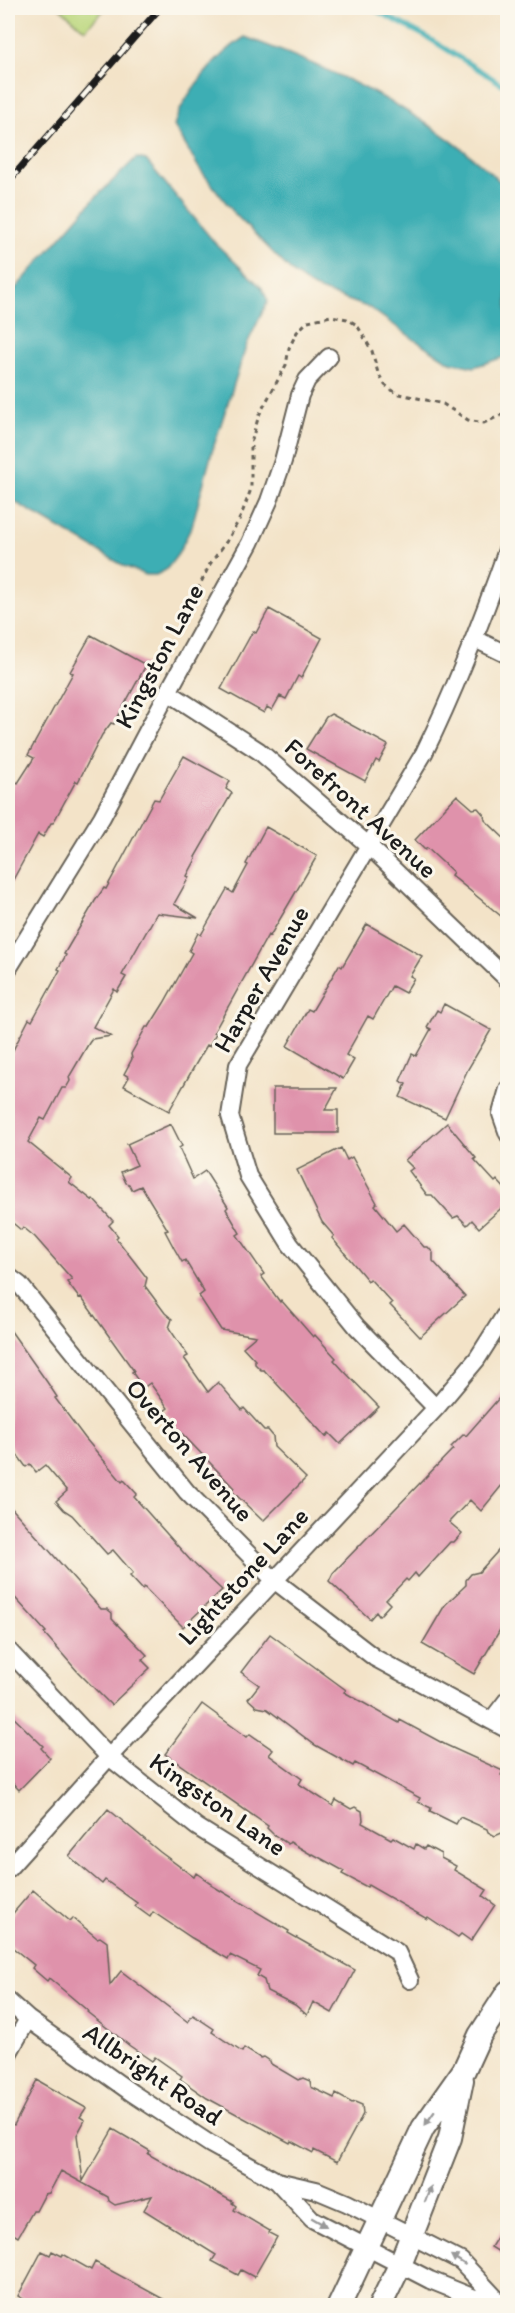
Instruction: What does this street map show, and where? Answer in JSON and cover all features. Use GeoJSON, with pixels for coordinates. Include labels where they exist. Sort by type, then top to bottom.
{"type":"FeatureCollection","features":[{"type":"Feature","properties":{"kind":"street","name":"Kingston Lane"},"geometry":{"type":"LineString","coordinates":[[8,969],[102,817],[250,543],[283,461],[300,394],[307,380],[329,357]]}},
{"type":"Feature","properties":{"kind":"street","name":"Harper Avenue"},"geometry":{"type":"LineString","coordinates":[[436,1408],[357,1327],[290,1244],[248,1176],[230,1116],[238,1065],[397,800],[447,707],[475,639],[507,547]]}},
{"type":"Feature","properties":{"kind":"street"},"geometry":{"type":"LineString","coordinates":[[475,639],[507,655]]}},
{"type":"Feature","properties":{"kind":"street","name":"Forefront Avenue"},"geometry":{"type":"LineString","coordinates":[[168,692],[260,751],[368,845],[507,980]]}},
{"type":"Feature","properties":{"kind":"street"},"geometry":{"type":"LineString","coordinates":[[507,1089],[501,1114],[507,1134]]}},
{"type":"Feature","properties":{"kind":"street","name":"Overton Avenue"},"geometry":{"type":"LineString","coordinates":[[8,1276],[20,1285],[187,1492],[274,1580],[375,1658],[507,1730]]}},
{"type":"Feature","properties":{"kind":"street","name":"Lightstone Lane"},"geometry":{"type":"LineString","coordinates":[[8,1869],[109,1757],[436,1408],[477,1359],[507,1310]]}},
{"type":"Feature","properties":{"kind":"street","name":"Kingston Lane"},"geometry":{"type":"LineString","coordinates":[[8,1650],[109,1757],[197,1827],[397,1952],[410,1980]]}},
{"type":"Feature","properties":{"kind":"street"},"geometry":{"type":"LineString","coordinates":[[491,1721],[507,1699]]}},
{"type":"Feature","properties":{"kind":"street"},"geometry":{"type":"LineString","coordinates":[[339,2306],[423,2128],[464,2070],[480,2035],[507,1992]]}},
{"type":"Feature","properties":{"kind":"street","name":"Allbright Road"},"geometry":{"type":"LineString","coordinates":[[8,2001],[28,2019],[132,2093],[210,2144],[277,2181],[316,2190],[461,2261],[481,2279],[501,2304]]}},
{"type":"Feature","properties":{"kind":"street"},"geometry":{"type":"LineString","coordinates":[[8,2054],[28,2019]]}},
{"type":"Feature","properties":{"kind":"street"},"geometry":{"type":"LineString","coordinates":[[380,2306],[400,2265],[450,2138],[464,2070]]}},
{"type":"Feature","properties":{"kind":"street","name":"Allbright Road"},"geometry":{"type":"LineString","coordinates":[[277,2181],[312,2219],[430,2280],[461,2293],[501,2304]]}},
{"type":"Feature","properties":{"kind":"path"},"geometry":{"type":"LineString","coordinates":[[499,8],[507,20]]}},
{"type":"Feature","properties":{"kind":"green space"},"geometry":{"type":"Polygon","coordinates":[[[60,8],[106,8],[85,30],[60,8]]]}},
{"type":"Feature","properties":{"kind":"water"},"geometry":{"type":"Polygon","coordinates":[[[245,37],[317,65],[417,117],[448,138],[507,188],[507,356],[474,367],[450,362],[370,308],[314,288],[293,273],[235,214],[199,168],[174,126],[178,114],[202,76],[224,53],[245,37]]]}},
{"type":"Feature","properties":{"kind":"water"},"geometry":{"type":"Polygon","coordinates":[[[136,158],[146,160],[215,243],[262,288],[268,301],[247,344],[212,452],[192,526],[178,554],[166,570],[156,575],[146,575],[124,566],[8,498],[8,297],[95,198],[136,158]]]}},
{"type":"Feature","properties":{"kind":"building"},"geometry":{"type":"Polygon","coordinates":[[[269,609],[322,638],[301,678],[298,676],[286,699],[280,696],[272,710],[267,707],[264,713],[221,689],[253,631],[256,633],[269,609]]]}},
{"type":"Feature","properties":{"kind":"building"},"geometry":{"type":"Polygon","coordinates":[[[91,635],[146,665],[114,724],[111,723],[102,735],[78,782],[76,781],[53,823],[43,837],[38,834],[8,889],[8,795],[15,781],[18,783],[34,758],[28,755],[91,635]]]}},
{"type":"Feature","properties":{"kind":"building"},"geometry":{"type":"Polygon","coordinates":[[[331,714],[388,745],[379,762],[376,760],[365,781],[306,749],[326,717],[331,714]]]}},
{"type":"Feature","properties":{"kind":"building"},"geometry":{"type":"Polygon","coordinates":[[[184,756],[230,781],[226,789],[232,793],[195,857],[187,876],[189,877],[174,904],[198,918],[157,913],[122,975],[126,977],[117,992],[114,989],[93,1027],[111,1036],[92,1039],[69,1077],[70,1081],[66,1088],[62,1088],[45,1120],[41,1118],[28,1142],[72,1178],[69,1182],[93,1199],[113,1221],[109,1225],[118,1236],[116,1238],[147,1278],[145,1286],[172,1319],[169,1328],[188,1356],[184,1358],[208,1392],[218,1382],[242,1410],[244,1408],[264,1430],[268,1430],[273,1436],[274,1447],[306,1478],[263,1521],[232,1491],[234,1488],[173,1424],[174,1422],[164,1411],[168,1408],[150,1383],[143,1388],[132,1372],[134,1371],[81,1297],[79,1298],[67,1282],[72,1279],[35,1237],[23,1227],[21,1230],[8,1219],[8,1060],[29,1019],[32,1021],[60,970],[58,969],[66,955],[64,954],[95,901],[104,888],[106,889],[154,799],[159,800],[184,756]]]}},
{"type":"Feature","properties":{"kind":"building"},"geometry":{"type":"Polygon","coordinates":[[[457,795],[473,809],[478,808],[485,820],[507,841],[507,921],[451,875],[453,872],[415,840],[457,795]]]}},
{"type":"Feature","properties":{"kind":"building"},"geometry":{"type":"Polygon","coordinates":[[[266,827],[317,856],[270,936],[268,935],[214,1032],[216,1033],[209,1046],[207,1045],[169,1111],[124,1086],[129,1077],[124,1074],[132,1059],[131,1054],[146,1027],[149,1027],[164,1003],[192,953],[189,951],[198,933],[201,935],[227,889],[233,893],[266,827]]]}},
{"type":"Feature","properties":{"kind":"building"},"geometry":{"type":"Polygon","coordinates":[[[367,924],[422,956],[410,976],[414,978],[405,993],[392,986],[373,1019],[368,1016],[346,1055],[354,1060],[343,1079],[287,1046],[308,1009],[312,1011],[339,965],[342,967],[367,924]]]}},
{"type":"Feature","properties":{"kind":"building"},"geometry":{"type":"Polygon","coordinates":[[[444,1004],[491,1030],[468,1069],[445,1118],[400,1097],[406,1084],[400,1081],[412,1054],[416,1056],[431,1029],[427,1027],[437,1010],[440,1012],[444,1004]]]}},
{"type":"Feature","properties":{"kind":"building"},"geometry":{"type":"Polygon","coordinates":[[[273,1088],[337,1088],[325,1110],[338,1110],[338,1133],[273,1133],[273,1088]]]}},
{"type":"Feature","properties":{"kind":"building"},"geometry":{"type":"Polygon","coordinates":[[[447,1123],[476,1158],[474,1159],[495,1182],[497,1180],[507,1191],[507,1203],[479,1228],[472,1220],[467,1225],[458,1216],[453,1218],[432,1195],[427,1195],[409,1171],[413,1168],[405,1160],[447,1123]]]}},
{"type":"Feature","properties":{"kind":"building"},"geometry":{"type":"Polygon","coordinates":[[[171,1124],[182,1146],[179,1148],[193,1179],[205,1171],[228,1207],[226,1209],[240,1233],[237,1235],[264,1274],[261,1276],[280,1302],[281,1300],[313,1337],[315,1335],[336,1358],[334,1360],[379,1407],[340,1444],[329,1433],[326,1437],[264,1370],[255,1364],[255,1360],[243,1347],[256,1336],[221,1330],[199,1296],[204,1292],[185,1260],[182,1262],[165,1231],[168,1230],[141,1186],[132,1190],[126,1183],[121,1172],[137,1165],[127,1144],[171,1124]]]}},
{"type":"Feature","properties":{"kind":"building"},"geometry":{"type":"Polygon","coordinates":[[[341,1148],[347,1160],[352,1157],[377,1203],[375,1205],[396,1231],[404,1224],[424,1247],[428,1247],[433,1253],[433,1261],[465,1296],[420,1337],[332,1238],[334,1236],[322,1222],[297,1170],[341,1148]]]}},
{"type":"Feature","properties":{"kind":"building"},"geometry":{"type":"Polygon","coordinates":[[[8,1327],[57,1397],[55,1398],[85,1438],[122,1482],[124,1480],[137,1494],[134,1497],[191,1561],[222,1590],[183,1627],[130,1576],[133,1573],[113,1550],[107,1554],[72,1515],[56,1501],[67,1491],[45,1465],[36,1472],[30,1464],[26,1467],[8,1442],[8,1327]]]}},
{"type":"Feature","properties":{"kind":"building"},"geometry":{"type":"Polygon","coordinates":[[[507,1389],[507,1479],[481,1511],[470,1500],[449,1522],[462,1533],[454,1542],[450,1542],[418,1577],[415,1573],[408,1581],[406,1579],[386,1600],[390,1604],[379,1616],[376,1612],[370,1619],[329,1581],[333,1573],[453,1449],[451,1447],[464,1434],[466,1436],[507,1389]]]}},
{"type":"Feature","properties":{"kind":"building"},"geometry":{"type":"Polygon","coordinates":[[[8,1504],[101,1609],[107,1609],[112,1613],[112,1619],[147,1655],[142,1660],[150,1668],[111,1705],[78,1672],[8,1590],[8,1504]]]}},
{"type":"Feature","properties":{"kind":"building"},"geometry":{"type":"Polygon","coordinates":[[[507,1541],[507,1634],[501,1628],[474,1674],[422,1644],[445,1605],[466,1585],[466,1580],[471,1574],[479,1572],[507,1541]]]}},
{"type":"Feature","properties":{"kind":"building"},"geometry":{"type":"Polygon","coordinates":[[[270,1634],[346,1690],[344,1692],[399,1723],[400,1720],[446,1745],[503,1771],[501,1775],[507,1779],[507,1822],[502,1833],[495,1836],[487,1829],[460,1817],[456,1824],[430,1811],[431,1808],[418,1802],[420,1798],[355,1763],[353,1766],[315,1745],[267,1709],[257,1707],[248,1699],[259,1685],[241,1672],[270,1634]]]}},
{"type":"Feature","properties":{"kind":"building"},"geometry":{"type":"Polygon","coordinates":[[[202,1704],[247,1737],[250,1734],[273,1750],[269,1755],[302,1779],[299,1784],[333,1806],[336,1800],[351,1809],[355,1807],[362,1811],[362,1823],[391,1839],[393,1837],[414,1849],[416,1844],[424,1849],[426,1846],[441,1854],[441,1858],[456,1866],[454,1870],[487,1890],[483,1896],[495,1905],[471,1941],[461,1934],[458,1937],[428,1917],[427,1919],[368,1885],[367,1887],[342,1874],[344,1871],[313,1854],[290,1842],[288,1844],[273,1834],[267,1828],[268,1826],[165,1754],[202,1704]]]}},
{"type":"Feature","properties":{"kind":"building"},"geometry":{"type":"Polygon","coordinates":[[[8,1712],[43,1746],[41,1748],[50,1758],[19,1790],[8,1778],[8,1712]]]}},
{"type":"Feature","properties":{"kind":"building"},"geometry":{"type":"Polygon","coordinates":[[[108,1809],[194,1877],[196,1873],[211,1885],[289,1931],[288,1933],[355,1970],[332,2013],[313,2002],[307,2015],[295,2005],[267,1991],[264,1980],[257,1976],[260,1970],[230,1955],[228,1959],[153,1912],[150,1917],[135,1906],[137,1903],[105,1880],[102,1884],[69,1856],[108,1809]]]}},
{"type":"Feature","properties":{"kind":"building"},"geometry":{"type":"Polygon","coordinates":[[[33,1890],[70,1921],[73,1918],[97,1938],[100,1937],[107,1942],[110,1985],[121,1971],[188,2022],[193,2015],[214,2029],[212,2032],[242,2052],[244,2048],[260,2058],[264,2057],[271,2064],[298,2080],[303,2078],[310,2081],[311,2087],[334,2098],[336,2094],[352,2103],[362,2105],[363,2114],[337,2162],[314,2150],[313,2153],[291,2141],[290,2143],[207,2098],[155,2057],[152,2061],[130,2046],[49,1978],[47,1981],[32,1968],[34,1965],[8,1944],[8,1919],[33,1890]]]}},
{"type":"Feature","properties":{"kind":"building"},"geometry":{"type":"Polygon","coordinates":[[[37,2080],[86,2108],[80,2117],[85,2120],[77,2135],[83,2181],[113,2129],[150,2151],[148,2154],[233,2202],[236,2206],[234,2210],[277,2237],[254,2277],[241,2270],[238,2275],[212,2261],[216,2255],[144,2210],[152,2196],[115,2205],[109,2201],[108,2197],[61,2171],[49,2193],[45,2194],[36,2211],[33,2211],[18,2237],[8,2231],[8,2122],[14,2125],[37,2080]]]}},
{"type":"Feature","properties":{"kind":"building"},"geometry":{"type":"Polygon","coordinates":[[[507,2221],[507,2257],[491,2247],[507,2221]]]}},
{"type":"Feature","properties":{"kind":"building"},"geometry":{"type":"Polygon","coordinates":[[[42,2251],[50,2255],[52,2251],[62,2256],[63,2254],[91,2270],[95,2262],[176,2306],[35,2306],[18,2296],[42,2251]]]}},
{"type":"Feature","properties":{"kind":"waterway"},"geometry":{"type":"LineString","coordinates":[[371,8],[425,36],[508,88]]}},
{"type":"Feature","properties":{"kind":"railway"},"geometry":{"type":"LineString","coordinates":[[8,182],[160,8]]}}]}
